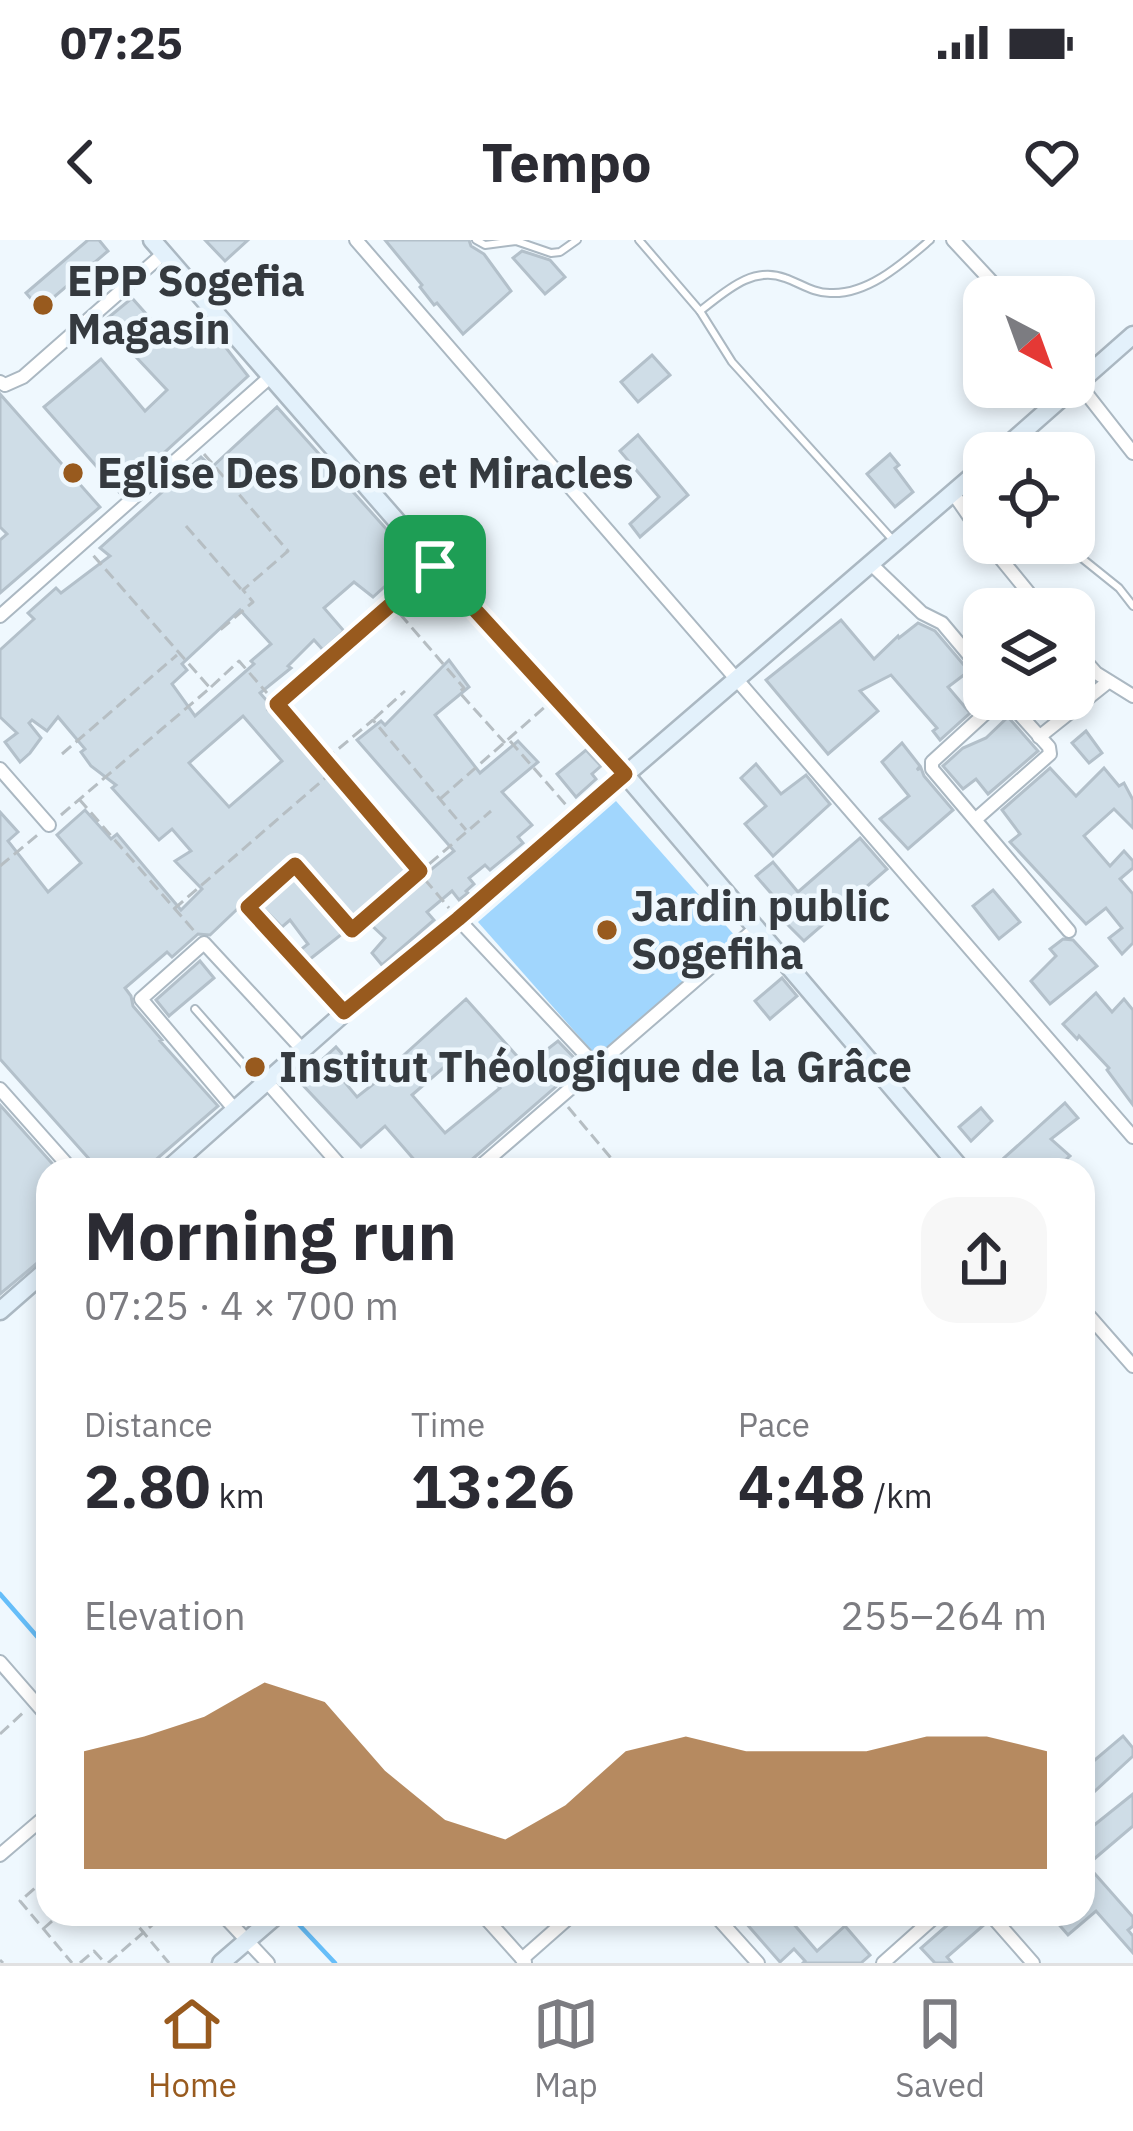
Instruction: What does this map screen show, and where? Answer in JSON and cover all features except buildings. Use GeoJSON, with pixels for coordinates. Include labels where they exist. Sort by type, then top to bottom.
{"type":"FeatureCollection","features":[{"type":"Feature","properties":{"kind":"street"},"geometry":{"type":"LineString","coordinates":[[356,240],[1133,1137]]}},
{"type":"Feature","properties":{"kind":"street"},"geometry":{"type":"LineString","coordinates":[[953,240],[986,276]]}},
{"type":"Feature","properties":{"kind":"street"},"geometry":{"type":"LineString","coordinates":[[0,382],[5,385],[23,377],[158,247],[435,566],[625,774],[952,1158]]}},
{"type":"Feature","properties":{"kind":"street"},"geometry":{"type":"LineString","coordinates":[[1095,366],[1133,335]]}},
{"type":"Feature","properties":{"kind":"street"},"geometry":{"type":"LineString","coordinates":[[0,616],[270,377]]}},
{"type":"Feature","properties":{"kind":"street"},"geometry":{"type":"LineString","coordinates":[[1095,404],[1133,453]]}},
{"type":"Feature","properties":{"kind":"street"},"geometry":{"type":"LineString","coordinates":[[1022,432],[1048,408]]}},
{"type":"Feature","properties":{"kind":"street"},"geometry":{"type":"LineString","coordinates":[[181,1158],[344,1012],[963,484]]}},
{"type":"Feature","properties":{"kind":"street"},"geometry":{"type":"LineString","coordinates":[[952,493],[963,508]]}},
{"type":"Feature","properties":{"kind":"street"},"geometry":{"type":"LineString","coordinates":[[870,563],[922,613],[943,623],[963,647]]}},
{"type":"Feature","properties":{"kind":"street"},"geometry":{"type":"LineString","coordinates":[[1005,564],[1025,588]]}},
{"type":"Feature","properties":{"kind":"street"},"geometry":{"type":"LineString","coordinates":[[277,704],[435,566]]}},
{"type":"Feature","properties":{"kind":"street"},"geometry":{"type":"LineString","coordinates":[[1095,669],[1133,696]]}},
{"type":"Feature","properties":{"kind":"street"},"geometry":{"type":"LineString","coordinates":[[1039,736],[1108,682]]}},
{"type":"Feature","properties":{"kind":"street"},"geometry":{"type":"LineString","coordinates":[[980,720],[930,765],[1069,931]]}},
{"type":"Feature","properties":{"kind":"street"},"geometry":{"type":"LineString","coordinates":[[976,819],[1048,758],[1051,751],[1024,720]]}},
{"type":"Feature","properties":{"kind":"street"},"geometry":{"type":"LineString","coordinates":[[0,769],[49,825]]}},
{"type":"Feature","properties":{"kind":"street"},"geometry":{"type":"LineString","coordinates":[[458,919],[596,1066]]}},
{"type":"Feature","properties":{"kind":"street"},"geometry":{"type":"LineString","coordinates":[[490,1158],[757,927]]}},
{"type":"Feature","properties":{"kind":"street"},"geometry":{"type":"LineString","coordinates":[[236,1111],[141,999],[204,943],[302,1049]]}},
{"type":"Feature","properties":{"kind":"street"},"geometry":{"type":"LineString","coordinates":[[265,1084],[333,1158]]}},
{"type":"Feature","properties":{"kind":"street"},"geometry":{"type":"LineString","coordinates":[[0,1089],[61,1158]]}},
{"type":"Feature","properties":{"kind":"street"},"geometry":{"type":"LineString","coordinates":[[0,1311],[36,1280]]}},
{"type":"Feature","properties":{"kind":"street"},"geometry":{"type":"LineString","coordinates":[[1095,1323],[1133,1366]]}},
{"type":"Feature","properties":{"kind":"street"},"geometry":{"type":"LineString","coordinates":[[0,1662],[35,1702]]}},
{"type":"Feature","properties":{"kind":"street"},"geometry":{"type":"LineString","coordinates":[[0,1855],[36,1824]]}},
{"type":"Feature","properties":{"kind":"street"},"geometry":{"type":"LineString","coordinates":[[232,1926],[268,1963]]}},
{"type":"Feature","properties":{"kind":"street"},"geometry":{"type":"LineString","coordinates":[[221,1963],[264,1926]]}},
{"type":"Feature","properties":{"kind":"street"},"geometry":{"type":"LineString","coordinates":[[493,1926],[524,1961],[560,1926]]}},
{"type":"Feature","properties":{"kind":"street"},"geometry":{"type":"LineString","coordinates":[[725,1926],[758,1963]]}},
{"type":"Feature","properties":{"kind":"street"},"geometry":{"type":"LineString","coordinates":[[883,1963],[925,1926]]}},
{"type":"Feature","properties":{"kind":"street"},"geometry":{"type":"LineString","coordinates":[[1000,1926],[1033,1963]]}},
{"type":"Feature","properties":{"kind":"lane"},"geometry":{"type":"LineString","coordinates":[[476,240],[485,245],[516,241],[550,253],[577,240]]}},
{"type":"Feature","properties":{"kind":"lane"},"geometry":{"type":"LineString","coordinates":[[639,240],[700,311],[732,362],[895,542]]}},
{"type":"Feature","properties":{"kind":"lane"},"geometry":{"type":"LineString","coordinates":[[700,311],[735,284],[760,275],[778,275],[817,292],[836,294],[863,286],[901,265],[930,240]]}},
{"type":"Feature","properties":{"kind":"lane"},"geometry":{"type":"LineString","coordinates":[[1089,564],[1133,606]]}},
{"type":"Feature","properties":{"kind":"lane"},"geometry":{"type":"LineString","coordinates":[[195,1009],[265,1084]]}},
{"type":"Feature","properties":{"kind":"path"},"geometry":{"type":"LineString","coordinates":[[195,443],[289,551],[243,590]]}},
{"type":"Feature","properties":{"kind":"path"},"geometry":{"type":"LineString","coordinates":[[186,526],[253,602],[220,630]]}},
{"type":"Feature","properties":{"kind":"path"},"geometry":{"type":"LineString","coordinates":[[82,543],[210,688]]}},
{"type":"Feature","properties":{"kind":"path"},"geometry":{"type":"LineString","coordinates":[[391,604],[464,688],[459,692],[576,816]]}},
{"type":"Feature","properties":{"kind":"path"},"geometry":{"type":"LineString","coordinates":[[62,754],[178,653]]}},
{"type":"Feature","properties":{"kind":"path"},"geometry":{"type":"LineString","coordinates":[[0,866],[239,661],[458,919]]}},
{"type":"Feature","properties":{"kind":"path"},"geometry":{"type":"LineString","coordinates":[[325,760],[405,692]]}},
{"type":"Feature","properties":{"kind":"path"},"geometry":{"type":"LineString","coordinates":[[440,799],[556,697]]}},
{"type":"Feature","properties":{"kind":"path"},"geometry":{"type":"LineString","coordinates":[[373,720],[467,831]]}},
{"type":"Feature","properties":{"kind":"path"},"geometry":{"type":"LineString","coordinates":[[173,909],[334,770]]}},
{"type":"Feature","properties":{"kind":"path"},"geometry":{"type":"LineString","coordinates":[[79,799],[204,943]]}},
{"type":"Feature","properties":{"kind":"path"},"geometry":{"type":"LineString","coordinates":[[344,1012],[248,907],[295,865],[352,930],[491,811]]}},
{"type":"Feature","properties":{"kind":"path"},"geometry":{"type":"LineString","coordinates":[[561,1098],[611,1158]]}},
{"type":"Feature","properties":{"kind":"path"},"geometry":{"type":"LineString","coordinates":[[0,1734],[35,1702]]}},
{"type":"Feature","properties":{"kind":"path"},"geometry":{"type":"LineString","coordinates":[[36,1887],[20,1901],[36,1920]]}},
{"type":"Feature","properties":{"kind":"path"},"geometry":{"type":"LineString","coordinates":[[41,1926],[72,1963]]}},
{"type":"Feature","properties":{"kind":"path"},"geometry":{"type":"LineString","coordinates":[[43,1929],[46,1926]]}},
{"type":"Feature","properties":{"kind":"path"},"geometry":{"type":"LineString","coordinates":[[138,1926],[169,1963]]}},
{"type":"Feature","properties":{"kind":"path"},"geometry":{"type":"LineString","coordinates":[[80,1963],[94,1951],[106,1963],[150,1926]]}},
{"type":"Feature","properties":{"kind":"shaded area","name":"Jardin public Sogefiha"},"geometry":{"type":"Polygon","coordinates":[[[616,801],[736,937],[599,1059],[478,922],[616,801]]]}},
{"type":"Feature","properties":{"kind":"waterway"},"geometry":{"type":"LineString","coordinates":[[0,1594],[36,1635]]}},
{"type":"Feature","properties":{"kind":"waterway"},"geometry":{"type":"LineString","coordinates":[[300,1926],[335,1963]]}},
{"type":"Feature","properties":{"kind":"place","name":"EPP Sogefia Magasin"},"geometry":{"type":"Point","coordinates":[43,305]}},
{"type":"Feature","properties":{"kind":"place","name":"Eglise Des Dons et Miracles"},"geometry":{"type":"Point","coordinates":[73,473]}},
{"type":"Feature","properties":{"kind":"place","name":"Jardin public Sogefiha"},"geometry":{"type":"Point","coordinates":[607,930]}},
{"type":"Feature","properties":{"kind":"place","name":"Institut Théologique de la Grâce"},"geometry":{"type":"Point","coordinates":[255,1067]}},
{"type":"Feature","properties":{"kind":"route"},"geometry":{"type":"LineString","coordinates":[[435,566],[625,774],[344,1012],[248,907],[295,865],[352,930],[420,871],[277,704],[435,566]]}}]}
